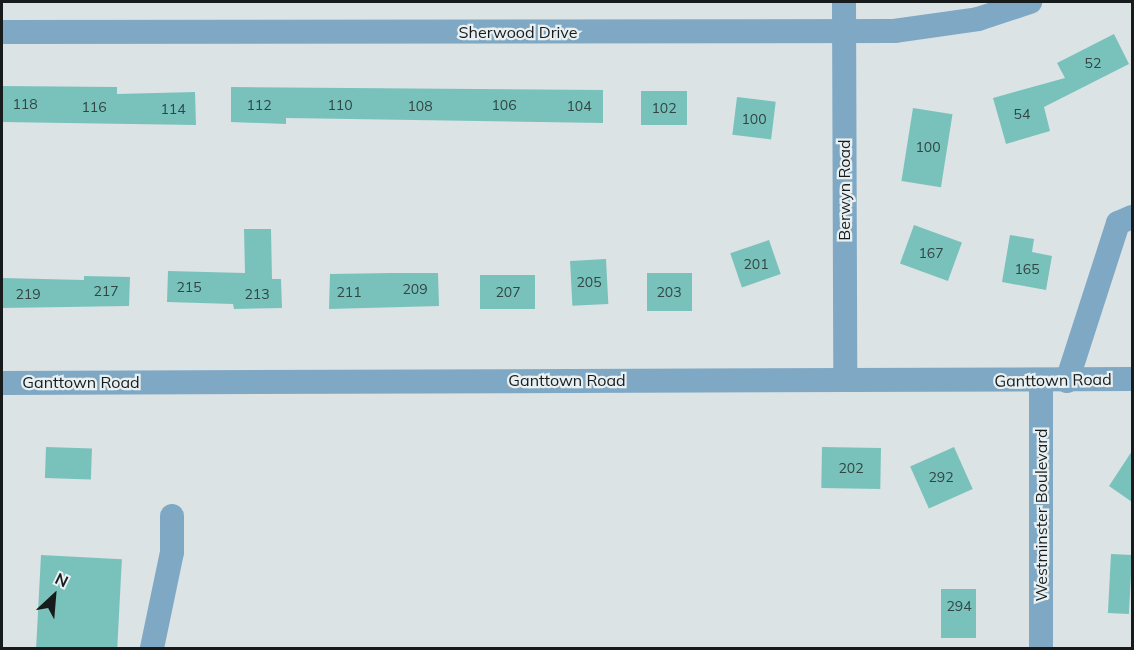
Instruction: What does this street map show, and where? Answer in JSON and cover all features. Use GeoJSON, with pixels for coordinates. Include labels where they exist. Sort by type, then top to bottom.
{"type":"FeatureCollection","features":[{"type":"Feature","properties":{"kind":"street","name":"Berwyn Road"},"geometry":{"type":"LineString","coordinates":[[844,2],[845,379]]}},
{"type":"Feature","properties":{"kind":"street","name":"Sherwood Drive"},"geometry":{"type":"LineString","coordinates":[[2,32],[844,32],[940,27],[1030,2]]}},
{"type":"Feature","properties":{"kind":"street"},"geometry":{"type":"LineString","coordinates":[[1066,381],[1118,224],[1132,217]]}},
{"type":"Feature","properties":{"kind":"street","name":"Ganttown Road"},"geometry":{"type":"LineString","coordinates":[[2,383],[845,379],[1041,382],[1132,379]]}},
{"type":"Feature","properties":{"kind":"street","name":"Westminster Boulevard"},"geometry":{"type":"LineString","coordinates":[[1041,382],[1041,648]]}},
{"type":"Feature","properties":{"kind":"street"},"geometry":{"type":"LineString","coordinates":[[152,648],[172,552],[172,516]]}},
{"type":"Feature","properties":{"kind":"building"},"geometry":{"type":"Polygon","coordinates":[[[1114,34],[1129,64],[1044,107],[1050,131],[1006,144],[993,98],[1065,78],[1057,63],[1114,34]]]}},
{"type":"Feature","properties":{"kind":"building"},"geometry":{"type":"Polygon","coordinates":[[[2,86],[117,87],[117,94],[195,92],[196,125],[2,122],[2,86]]]}},
{"type":"Feature","properties":{"kind":"building"},"geometry":{"type":"Polygon","coordinates":[[[231,87],[603,90],[603,123],[286,118],[286,124],[231,122],[231,87]]]}},
{"type":"Feature","properties":{"kind":"building"},"geometry":{"type":"Polygon","coordinates":[[[641,91],[687,91],[687,125],[641,125],[641,91]]]}},
{"type":"Feature","properties":{"kind":"building"},"geometry":{"type":"Polygon","coordinates":[[[737,97],[776,102],[771,139],[732,135],[737,97]]]}},
{"type":"Feature","properties":{"kind":"building"},"geometry":{"type":"Polygon","coordinates":[[[913,108],[953,114],[941,187],[901,181],[913,108]]]}},
{"type":"Feature","properties":{"kind":"building"},"geometry":{"type":"Polygon","coordinates":[[[914,225],[962,242],[948,281],[900,264],[914,225]]]}},
{"type":"Feature","properties":{"kind":"building"},"geometry":{"type":"Polygon","coordinates":[[[244,229],[271,229],[272,279],[281,279],[282,308],[234,309],[233,304],[167,302],[168,271],[245,273],[244,229]]]}},
{"type":"Feature","properties":{"kind":"building"},"geometry":{"type":"Polygon","coordinates":[[[1010,235],[1034,239],[1032,252],[1052,256],[1046,290],[1002,282],[1010,235]]]}},
{"type":"Feature","properties":{"kind":"building"},"geometry":{"type":"Polygon","coordinates":[[[769,240],[781,274],[742,287],[730,253],[769,240]]]}},
{"type":"Feature","properties":{"kind":"building"},"geometry":{"type":"Polygon","coordinates":[[[606,259],[608,304],[572,306],[570,261],[606,259]]]}},
{"type":"Feature","properties":{"kind":"building"},"geometry":{"type":"Polygon","coordinates":[[[438,273],[439,306],[329,309],[330,274],[438,273]]]}},
{"type":"Feature","properties":{"kind":"building"},"geometry":{"type":"Polygon","coordinates":[[[647,273],[692,273],[692,311],[647,311],[647,273]]]}},
{"type":"Feature","properties":{"kind":"building"},"geometry":{"type":"Polygon","coordinates":[[[480,275],[535,275],[535,309],[480,309],[480,275]]]}},
{"type":"Feature","properties":{"kind":"building"},"geometry":{"type":"Polygon","coordinates":[[[84,276],[130,277],[129,306],[2,308],[2,278],[84,280],[84,276]]]}},
{"type":"Feature","properties":{"kind":"building"},"geometry":{"type":"Polygon","coordinates":[[[46,447],[92,449],[91,480],[45,478],[46,447]]]}},
{"type":"Feature","properties":{"kind":"building"},"geometry":{"type":"Polygon","coordinates":[[[822,447],[881,448],[880,489],[821,488],[822,447]]]}},
{"type":"Feature","properties":{"kind":"building"},"geometry":{"type":"Polygon","coordinates":[[[954,447],[973,489],[929,509],[910,467],[954,447]]]}},
{"type":"Feature","properties":{"kind":"building"},"geometry":{"type":"Polygon","coordinates":[[[1132,451],[1132,502],[1109,486],[1132,451]]]}},
{"type":"Feature","properties":{"kind":"building"},"geometry":{"type":"Polygon","coordinates":[[[1111,554],[1132,555],[1129,614],[1108,613],[1111,554]]]}},
{"type":"Feature","properties":{"kind":"building"},"geometry":{"type":"Polygon","coordinates":[[[41,555],[122,559],[117,648],[36,648],[41,555]]]}},
{"type":"Feature","properties":{"kind":"building"},"geometry":{"type":"Polygon","coordinates":[[[941,589],[976,589],[976,638],[941,638],[941,589]]]}}]}
